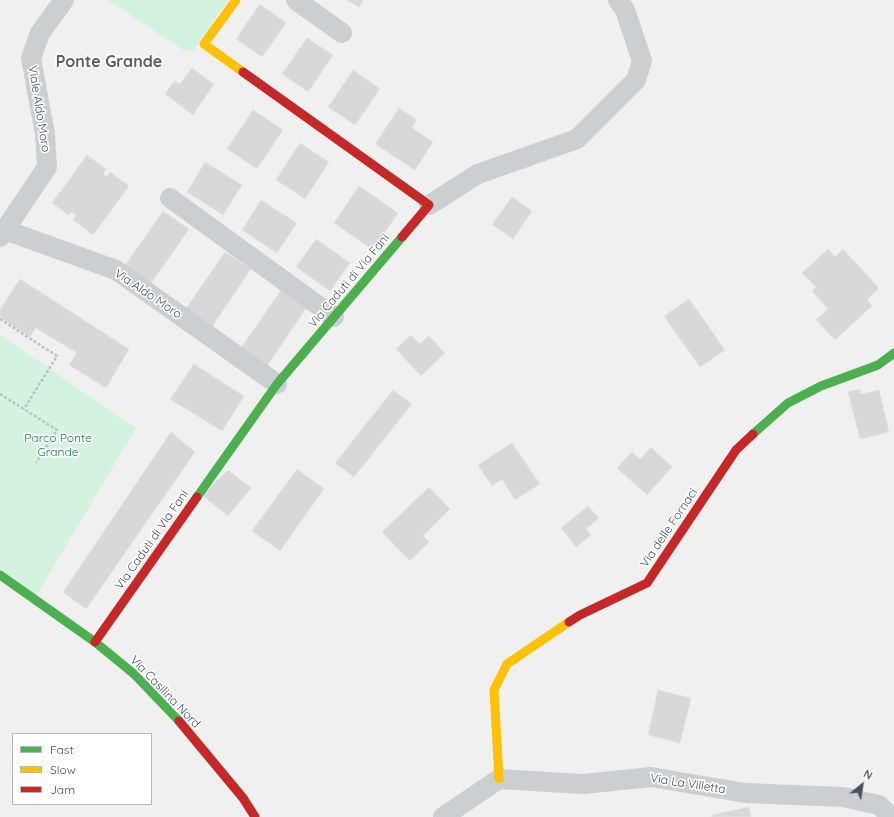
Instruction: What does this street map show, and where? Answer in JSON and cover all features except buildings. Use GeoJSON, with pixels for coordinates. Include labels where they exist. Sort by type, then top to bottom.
{"type":"FeatureCollection","features":[{"type":"Feature","properties":{"kind":"street","name":"Viale Aldo Moro"},"geometry":{"type":"LineString","coordinates":[[4,227],[47,166],[45,134],[31,58],[40,33],[64,0]]}},
{"type":"Feature","properties":{"kind":"street"},"geometry":{"type":"LineString","coordinates":[[236,0],[204,44],[430,205],[478,174],[577,139],[636,80],[642,61],[625,10],[618,0]]}},
{"type":"Feature","properties":{"kind":"street"},"geometry":{"type":"LineString","coordinates":[[296,0],[342,33]]}},
{"type":"Feature","properties":{"kind":"street"},"geometry":{"type":"LineString","coordinates":[[170,198],[334,317]]}},
{"type":"Feature","properties":{"kind":"street","name":"Via Caduti di Via Fani"},"geometry":{"type":"LineString","coordinates":[[95,642],[277,384],[430,205]]}},
{"type":"Feature","properties":{"kind":"street","name":"Via Aldo Moro"},"geometry":{"type":"LineString","coordinates":[[4,227],[116,270],[277,384]]}},
{"type":"Feature","properties":{"kind":"street","name":"Via delle Fornaci"},"geometry":{"type":"LineString","coordinates":[[499,779],[494,690],[507,664],[580,615],[647,583],[736,450],[788,403],[821,386],[878,365],[894,353]]}},
{"type":"Feature","properties":{"kind":"street","name":"Via Casilina Nord"},"geometry":{"type":"LineString","coordinates":[[0,574],[95,642],[134,674],[187,729],[243,798],[255,817]]}},
{"type":"Feature","properties":{"kind":"street","name":"Via La Villetta"},"geometry":{"type":"LineString","coordinates":[[499,779],[583,784],[651,777],[745,793],[843,797],[879,805],[892,817]]}},
{"type":"Feature","properties":{"kind":"street"},"geometry":{"type":"LineString","coordinates":[[443,817],[499,779]]}},
{"type":"Feature","properties":{"kind":"path"},"geometry":{"type":"LineString","coordinates":[[0,318],[57,356],[24,409]]}},
{"type":"Feature","properties":{"kind":"path"},"geometry":{"type":"LineString","coordinates":[[0,394],[57,430],[36,464]]}},
{"type":"Feature","properties":{"kind":"green space"},"geometry":{"type":"Polygon","coordinates":[[[108,0],[228,0],[193,51],[183,50],[108,0]]]}},
{"type":"Feature","properties":{"kind":"green space","name":"Parco Ponte Grande"},"geometry":{"type":"Polygon","coordinates":[[[0,335],[136,428],[34,599],[0,575],[0,335]]]}},
{"type":"Feature","properties":{"kind":"traffic: fast"},"geometry":{"type":"LineString","coordinates":[[197,497],[277,384],[402,237]]}},
{"type":"Feature","properties":{"kind":"traffic: fast"},"geometry":{"type":"LineString","coordinates":[[753,434],[788,403],[821,386],[878,365],[894,353]]}},
{"type":"Feature","properties":{"kind":"traffic: fast"},"geometry":{"type":"LineString","coordinates":[[0,575],[95,642],[134,674],[179,721]]}},
{"type":"Feature","properties":{"kind":"traffic: slow"},"geometry":{"type":"LineString","coordinates":[[236,0],[204,44],[243,72]]}},
{"type":"Feature","properties":{"kind":"traffic: slow"},"geometry":{"type":"LineString","coordinates":[[499,779],[494,690],[507,664],[569,622]]}},
{"type":"Feature","properties":{"kind":"traffic: jam"},"geometry":{"type":"LineString","coordinates":[[243,72],[429,205],[402,237]]}},
{"type":"Feature","properties":{"kind":"traffic: jam"},"geometry":{"type":"LineString","coordinates":[[569,622],[580,615],[647,583],[736,450],[753,434]]}},
{"type":"Feature","properties":{"kind":"traffic: jam"},"geometry":{"type":"LineString","coordinates":[[95,642],[197,497]]}},
{"type":"Feature","properties":{"kind":"traffic: jam"},"geometry":{"type":"LineString","coordinates":[[179,721],[243,798],[255,817]]}},
{"type":"Feature","properties":{"kind":"district","name":"Ponte Grande"},"geometry":{"type":"Point","coordinates":[109,62]}}]}
